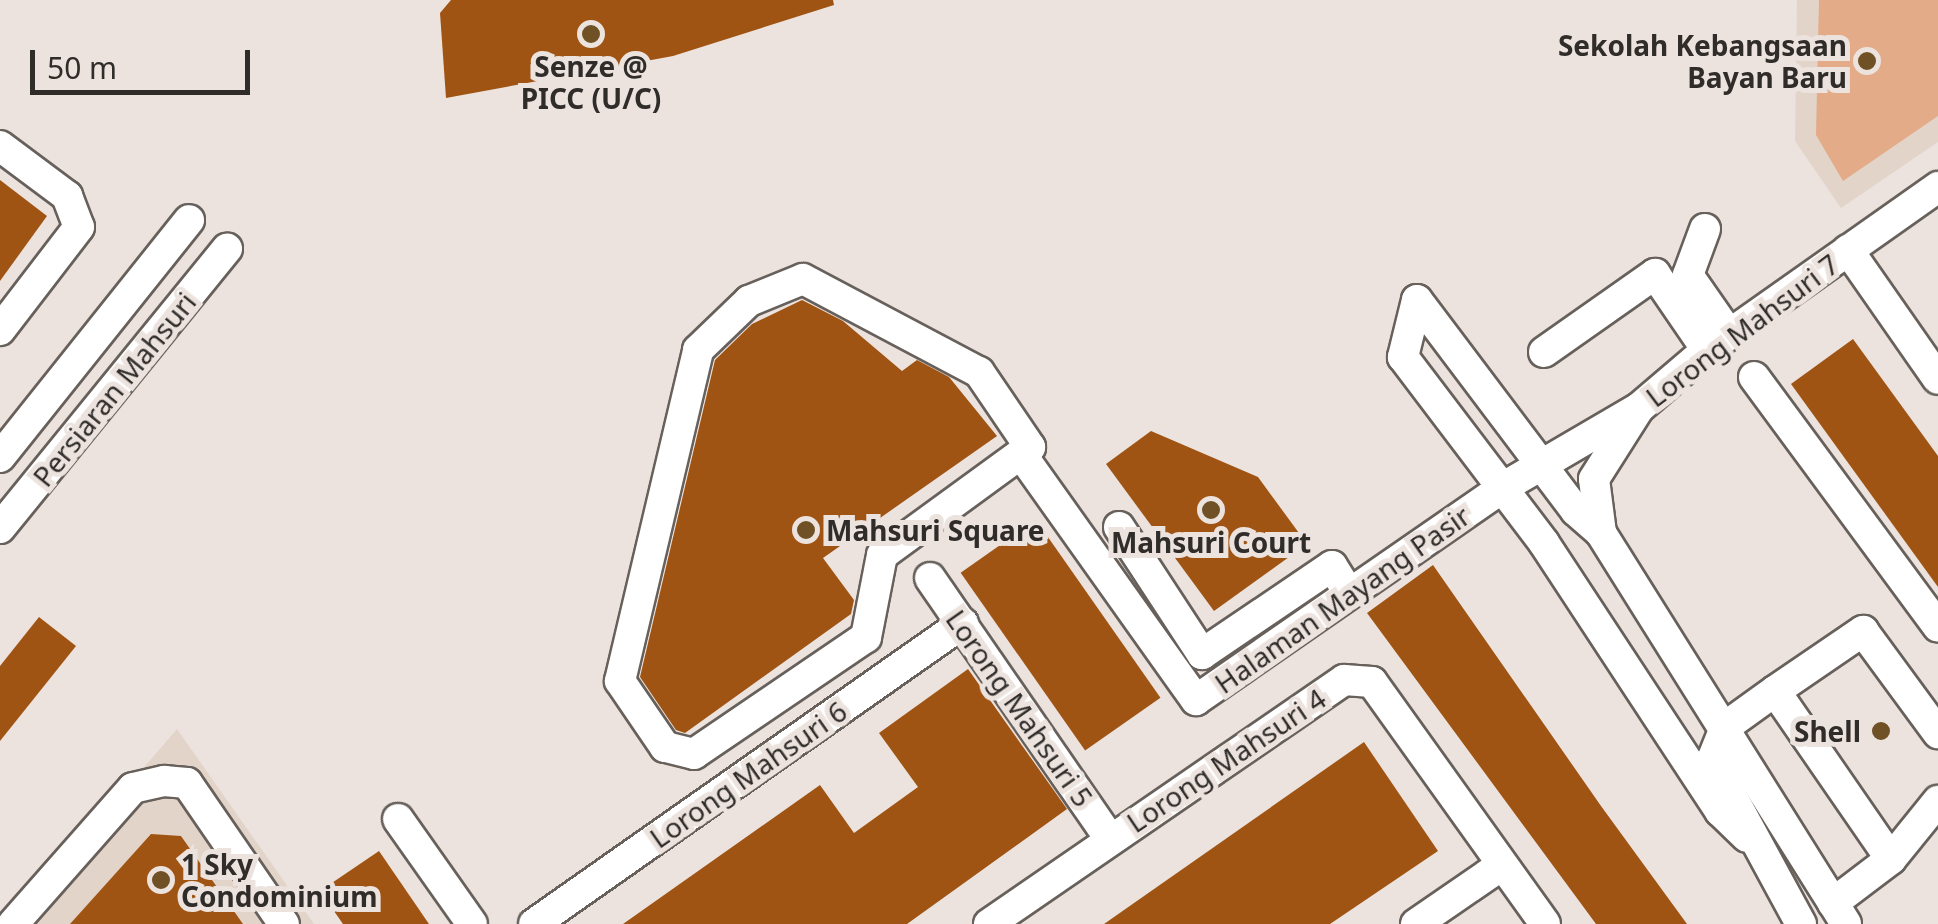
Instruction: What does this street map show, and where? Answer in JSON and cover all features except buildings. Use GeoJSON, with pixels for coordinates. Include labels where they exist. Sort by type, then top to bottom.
{"type":"FeatureCollection","features":[{"type":"Feature","properties":{"kind":"street"},"geometry":{"type":"LineString","coordinates":[[0,146],[67,196],[79,228],[0,330]]}},
{"type":"Feature","properties":{"kind":"street","name":"Lorong Mahsuri 7"},"geometry":{"type":"LineString","coordinates":[[1542,464],[1639,408],[1718,342],[1938,187]]}},
{"type":"Feature","properties":{"kind":"street","name":"Persiaran Mahsuri"},"geometry":{"type":"LineString","coordinates":[[5,442],[189,220]]}},
{"type":"Feature","properties":{"kind":"street"},"geometry":{"type":"LineString","coordinates":[[1706,229],[1688,275],[1718,342]]}},
{"type":"Feature","properties":{"kind":"street","name":"Persiaran Mahsuri"},"geometry":{"type":"LineString","coordinates":[[0,528],[227,249]]}},
{"type":"Feature","properties":{"kind":"street"},"geometry":{"type":"LineString","coordinates":[[1848,250],[1938,379]]}},
{"type":"Feature","properties":{"kind":"street"},"geometry":{"type":"LineString","coordinates":[[1544,352],[1655,274],[1718,342]]}},
{"type":"Feature","properties":{"kind":"street"},"geometry":{"type":"LineString","coordinates":[[803,279],[979,372],[1030,447],[1021,454],[882,555],[866,637],[694,754],[665,747],[620,681],[698,350],[749,301],[803,279]]}},
{"type":"Feature","properties":{"kind":"street"},"geometry":{"type":"LineString","coordinates":[[1747,837],[1720,811],[1502,488],[1403,357],[1417,300],[1542,464],[1601,534],[1840,913],[1938,801]]}},
{"type":"Feature","properties":{"kind":"street"},"geometry":{"type":"LineString","coordinates":[[1754,377],[1938,627]]}},
{"type":"Feature","properties":{"kind":"street"},"geometry":{"type":"LineString","coordinates":[[1601,534],[1594,480],[1639,408]]}},
{"type":"Feature","properties":{"kind":"street","name":"Halaman Mayang Pasir"},"geometry":{"type":"LineString","coordinates":[[1021,454],[1196,700],[1348,592],[1542,464]]}},
{"type":"Feature","properties":{"kind":"street"},"geometry":{"type":"LineString","coordinates":[[1119,528],[1202,654],[1332,566],[1348,592]]}},
{"type":"Feature","properties":{"kind":"street","name":"Lorong Mahsuri 5"},"geometry":{"type":"LineString","coordinates":[[930,578],[1110,839]]}},
{"type":"Feature","properties":{"kind":"street","name":"Lorong Mahsuri 6"},"geometry":{"type":"LineString","coordinates":[[534,924],[962,624]]}},
{"type":"Feature","properties":{"kind":"street"},"geometry":{"type":"LineString","coordinates":[[1801,924],[1747,837],[1712,760],[1724,727],[1863,631],[1938,733]]}},
{"type":"Feature","properties":{"kind":"street","name":"Lorong Mahsuri 4"},"geometry":{"type":"LineString","coordinates":[[999,921],[1110,839],[1344,680],[1372,682],[1545,924]]}},
{"type":"Feature","properties":{"kind":"street"},"geometry":{"type":"LineString","coordinates":[[1776,691],[1890,859]]}},
{"type":"Feature","properties":{"kind":"street"},"geometry":{"type":"LineString","coordinates":[[13,924],[133,788],[164,781],[187,784],[284,924]]}},
{"type":"Feature","properties":{"kind":"street"},"geometry":{"type":"LineString","coordinates":[[398,819],[472,924]]}},
{"type":"Feature","properties":{"kind":"street"},"geometry":{"type":"LineString","coordinates":[[1416,924],[1502,865]]}},
{"type":"Feature","properties":{"kind":"shaded area","name":"Sekolah Kebangsaan Bayan Baru"},"geometry":{"type":"Polygon","coordinates":[[[1797,0],[1938,0],[1938,142],[1841,208],[1795,141],[1797,0]]]}},
{"type":"Feature","properties":{"kind":"shaded area","name":"Sekolah Kebangsaan Bayan Baru"},"geometry":{"type":"Polygon","coordinates":[[[1819,0],[1938,0],[1938,116],[1843,181],[1816,135],[1819,0]]]}},
{"type":"Feature","properties":{"kind":"shaded area"},"geometry":{"type":"Polygon","coordinates":[[[177,729],[314,924],[9,924],[177,729]]]}},
{"type":"Feature","properties":{"kind":"place","name":"Senze @ PICC (U/C)"},"geometry":{"type":"Point","coordinates":[591,34]}},
{"type":"Feature","properties":{"kind":"place","name":"Sekolah Kebangsaan Bayan Baru"},"geometry":{"type":"Point","coordinates":[1867,61]}},
{"type":"Feature","properties":{"kind":"place","name":"Mahsuri Court"},"geometry":{"type":"Point","coordinates":[1211,510]}},
{"type":"Feature","properties":{"kind":"place","name":"Mahsuri Square"},"geometry":{"type":"Point","coordinates":[806,530]}},
{"type":"Feature","properties":{"kind":"place","name":"Shell"},"geometry":{"type":"Point","coordinates":[1881,731]}},
{"type":"Feature","properties":{"kind":"place","name":"1 Sky Condominium"},"geometry":{"type":"Point","coordinates":[161,880]}}]}
